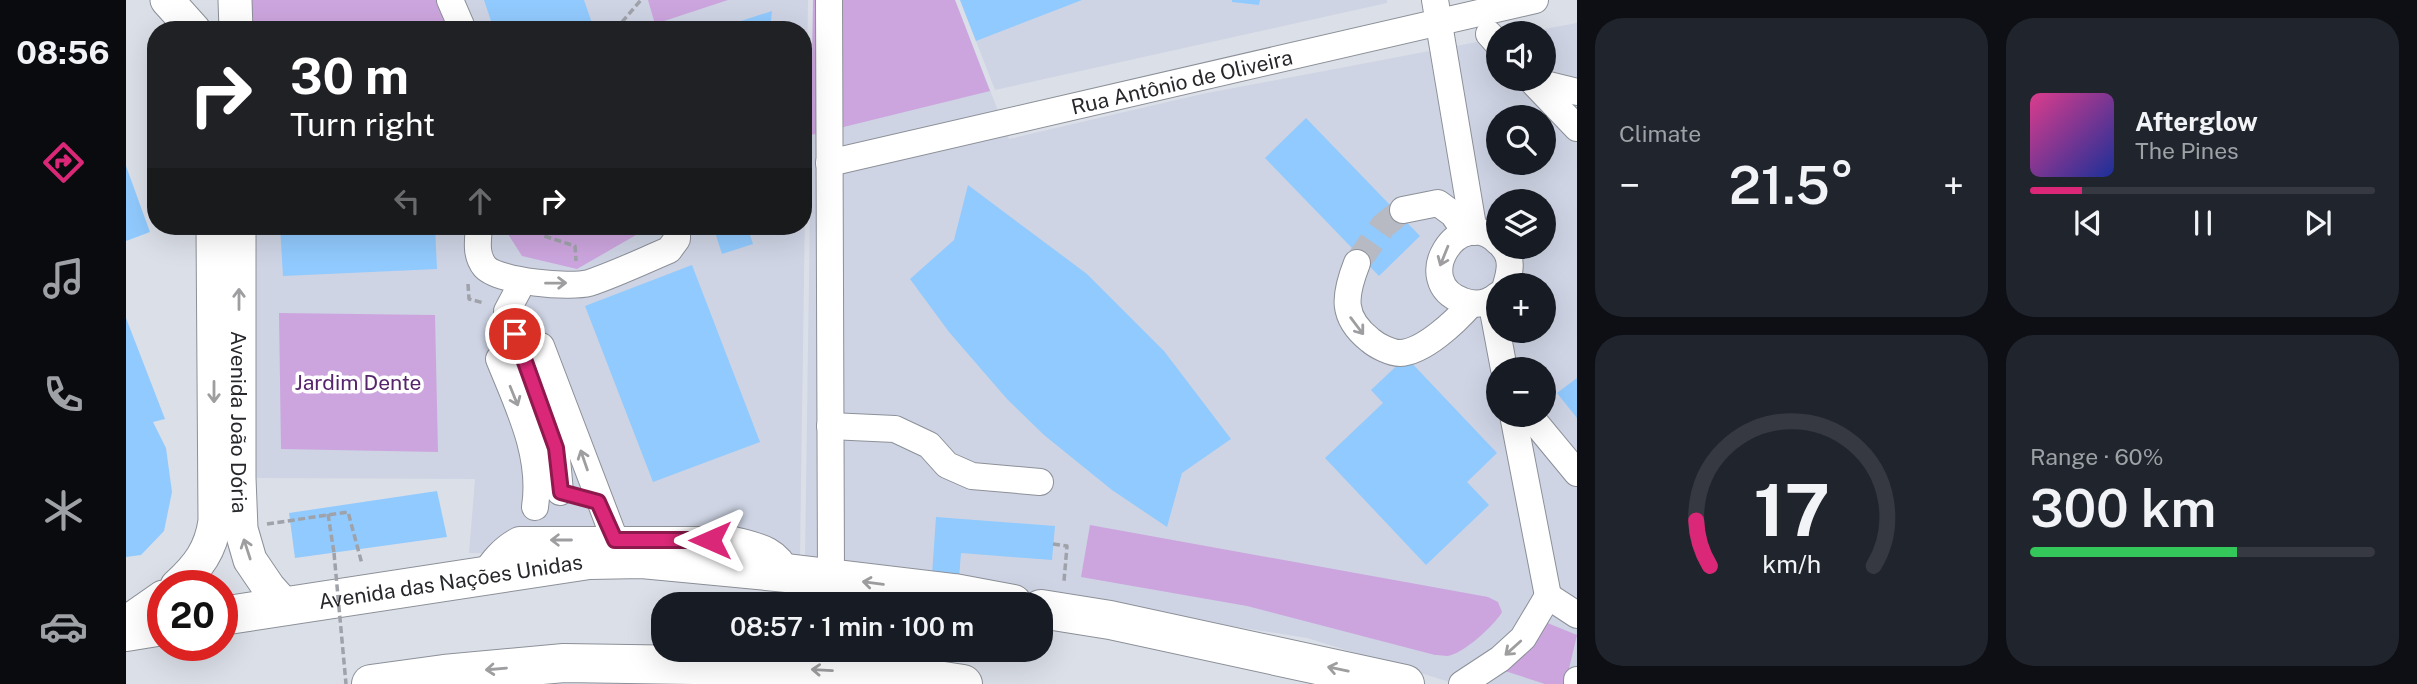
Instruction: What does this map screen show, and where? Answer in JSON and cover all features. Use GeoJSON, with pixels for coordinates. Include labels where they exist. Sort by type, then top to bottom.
{"type":"FeatureCollection","features":[{"type":"Feature","properties":{"kind":"highway","name":"Avenida das Nações Unidas"},"geometry":{"type":"LineString","coordinates":[[238,613],[589,560],[642,559],[946,592]]}},
{"type":"Feature","properties":{"kind":"highway"},"geometry":{"type":"LineString","coordinates":[[1053,595],[1123,623],[1405,684]]}},
{"type":"Feature","properties":{"kind":"highway"},"geometry":{"type":"LineString","coordinates":[[126,632],[147,629]]}},
{"type":"Feature","properties":{"kind":"highway"},"geometry":{"type":"LineString","coordinates":[[564,663],[651,645]]}},
{"type":"Feature","properties":{"kind":"highway"},"geometry":{"type":"LineString","coordinates":[[371,684],[564,663],[771,667],[904,675],[963,684]]}},
{"type":"Feature","properties":{"kind":"main road"},"geometry":{"type":"LineString","coordinates":[[235,0],[236,21]]}},
{"type":"Feature","properties":{"kind":"main road"},"geometry":{"type":"LineString","coordinates":[[172,2],[187,21]]}},
{"type":"Feature","properties":{"kind":"main road","name":"Avenida João Dória"},"geometry":{"type":"LineString","coordinates":[[192,570],[206,554],[215,521],[213,235]]}},
{"type":"Feature","properties":{"kind":"main road","name":"Avenida João Dória"},"geometry":{"type":"LineString","coordinates":[[239,235],[241,529],[250,559],[285,606]]}},
{"type":"Feature","properties":{"kind":"main road"},"geometry":{"type":"LineString","coordinates":[[126,623],[147,608]]}},
{"type":"Feature","properties":{"kind":"street"},"geometry":{"type":"LineString","coordinates":[[450,0],[459,21]]}},
{"type":"Feature","properties":{"kind":"street"},"geometry":{"type":"LineString","coordinates":[[829,0],[831,578]]}},
{"type":"Feature","properties":{"kind":"street","name":"Rua Antônio de Oliveira"},"geometry":{"type":"LineString","coordinates":[[829,163],[1437,10],[1535,0]]}},
{"type":"Feature","properties":{"kind":"street"},"geometry":{"type":"LineString","coordinates":[[1437,10],[1479,236]]}},
{"type":"Feature","properties":{"kind":"street"},"geometry":{"type":"LineString","coordinates":[[1556,86],[1577,92]]}},
{"type":"Feature","properties":{"kind":"street"},"geometry":{"type":"LineString","coordinates":[[1542,91],[1577,128]]}},
{"type":"Feature","properties":{"kind":"street"},"geometry":{"type":"LineString","coordinates":[[1403,210],[1438,203],[1479,236]]}},
{"type":"Feature","properties":{"kind":"street"},"geometry":{"type":"LineString","coordinates":[[478,235],[477,248],[485,266],[492,273],[523,281],[586,284],[669,250],[677,235]]}},
{"type":"Feature","properties":{"kind":"street"},"geometry":{"type":"LineString","coordinates":[[1479,236],[1451,241],[1441,255],[1439,271],[1444,286],[1455,299],[1486,296]]}},
{"type":"Feature","properties":{"kind":"street"},"geometry":{"type":"LineString","coordinates":[[1357,263],[1348,292],[1348,312],[1358,330],[1376,345],[1399,353],[1416,349],[1486,300]]}},
{"type":"Feature","properties":{"kind":"street"},"geometry":{"type":"LineString","coordinates":[[523,281],[507,310],[556,448],[561,492]]}},
{"type":"Feature","properties":{"kind":"street"},"geometry":{"type":"LineString","coordinates":[[541,346],[598,502],[615,540]]}},
{"type":"Feature","properties":{"kind":"street"},"geometry":{"type":"LineString","coordinates":[[499,359],[529,433],[538,486],[534,507],[519,540]]}},
{"type":"Feature","properties":{"kind":"street"},"geometry":{"type":"LineString","coordinates":[[830,426],[895,429],[929,445],[947,465],[972,476],[1040,482]]}},
{"type":"Feature","properties":{"kind":"street"},"geometry":{"type":"LineString","coordinates":[[1462,684],[1500,659],[1523,638],[1548,596],[1515,427]]}},
{"type":"Feature","properties":{"kind":"street"},"geometry":{"type":"LineString","coordinates":[[1539,427],[1577,473]]}},
{"type":"Feature","properties":{"kind":"street"},"geometry":{"type":"LineString","coordinates":[[534,507],[561,492],[598,502]]}},
{"type":"Feature","properties":{"kind":"street"},"geometry":{"type":"LineString","coordinates":[[482,577],[507,546],[519,540],[734,540],[764,547],[783,563],[787,573]]}},
{"type":"Feature","properties":{"kind":"street"},"geometry":{"type":"LineString","coordinates":[[1548,596],[1577,615]]}},
{"type":"Feature","properties":{"kind":"path"},"geometry":{"type":"LineString","coordinates":[[623,21],[641,0]]}},
{"type":"Feature","properties":{"kind":"path"},"geometry":{"type":"LineString","coordinates":[[544,235],[575,246],[577,283]]}},
{"type":"Feature","properties":{"kind":"path"},"geometry":{"type":"LineString","coordinates":[[241,529],[348,512],[357,550]]}},
{"type":"Feature","properties":{"kind":"path"},"geometry":{"type":"LineString","coordinates":[[328,514],[346,684]]}},
{"type":"Feature","properties":{"kind":"path"},"geometry":{"type":"LineString","coordinates":[[1053,544],[1067,546],[1053,595]]}},
{"type":"Feature","properties":{"kind":"shaded area"},"geometry":{"type":"Polygon","coordinates":[[[234,0],[808,0],[808,21],[234,21],[234,0]]]}},
{"type":"Feature","properties":{"kind":"shaded area"},"geometry":{"type":"Polygon","coordinates":[[[813,0],[955,0],[1009,139],[1202,94],[1486,40],[1486,91],[1556,91],[1556,27],[1577,23],[1577,684],[1456,684],[1307,638],[1053,598],[1053,592],[1018,592],[805,558],[810,235],[812,235],[813,0]]]}},
{"type":"Feature","properties":{"kind":"shaded area"},"geometry":{"type":"Polygon","coordinates":[[[960,0],[1387,0],[1387,3],[995,90],[960,0]]]}},
{"type":"Feature","properties":{"kind":"shaded area"},"geometry":{"type":"Polygon","coordinates":[[[237,235],[805,235],[800,557],[469,553],[475,479],[241,478],[237,235]]]}},
{"type":"Feature","properties":{"kind":"green space"},"geometry":{"type":"Polygon","coordinates":[[[248,0],[454,0],[462,21],[249,21],[248,0]]]}},
{"type":"Feature","properties":{"kind":"green space"},"geometry":{"type":"Polygon","coordinates":[[[648,0],[728,0],[664,21],[654,21],[648,0]]]}},
{"type":"Feature","properties":{"kind":"green space"},"geometry":{"type":"Polygon","coordinates":[[[813,0],[955,0],[990,91],[812,135],[813,0]]]}},
{"type":"Feature","properties":{"kind":"green space"},"geometry":{"type":"Polygon","coordinates":[[[509,235],[636,235],[577,269],[522,256],[509,235]]]}},
{"type":"Feature","properties":{"kind":"green space","name":"Jardim Dente"},"geometry":{"type":"Polygon","coordinates":[[[279,313],[435,315],[438,452],[281,449],[279,313]]]}},
{"type":"Feature","properties":{"kind":"green space"},"geometry":{"type":"Polygon","coordinates":[[[1090,525],[1488,597],[1498,602],[1502,612],[1461,651],[1447,656],[1435,655],[1247,606],[1081,577],[1090,525]]]}},
{"type":"Feature","properties":{"kind":"green space"},"geometry":{"type":"Polygon","coordinates":[[[1545,622],[1577,635],[1567,677],[1568,684],[1545,684],[1505,671],[1545,622]]]}},
{"type":"Feature","properties":{"kind":"building"},"geometry":{"type":"Polygon","coordinates":[[[484,0],[584,0],[591,21],[491,21],[484,0]]]}},
{"type":"Feature","properties":{"kind":"building"},"geometry":{"type":"Polygon","coordinates":[[[960,0],[1082,0],[976,41],[960,0]]]}},
{"type":"Feature","properties":{"kind":"building"},"geometry":{"type":"Polygon","coordinates":[[[1232,0],[1260,0],[1259,5],[1232,0]]]}},
{"type":"Feature","properties":{"kind":"building"},"geometry":{"type":"Polygon","coordinates":[[[772,11],[771,21],[741,21],[772,11]]]}},
{"type":"Feature","properties":{"kind":"building"},"geometry":{"type":"Polygon","coordinates":[[[1306,118],[1420,236],[1379,276],[1265,158],[1306,118]]]}},
{"type":"Feature","properties":{"kind":"building"},"geometry":{"type":"Polygon","coordinates":[[[126,166],[147,224],[147,233],[126,241],[126,166]]]}},
{"type":"Feature","properties":{"kind":"building"},"geometry":{"type":"Polygon","coordinates":[[[968,185],[1087,274],[1164,351],[1231,439],[1182,473],[1167,527],[1112,490],[1044,435],[1007,399],[949,332],[910,279],[954,240],[968,185]]]}},
{"type":"Feature","properties":{"kind":"building"},"geometry":{"type":"Polygon","coordinates":[[[281,235],[435,235],[437,269],[283,276],[281,235]]]}},
{"type":"Feature","properties":{"kind":"building"},"geometry":{"type":"Polygon","coordinates":[[[716,235],[750,235],[753,244],[722,254],[716,235]]]}},
{"type":"Feature","properties":{"kind":"building"},"geometry":{"type":"Polygon","coordinates":[[[692,265],[760,442],[653,482],[585,306],[692,265]]]}},
{"type":"Feature","properties":{"kind":"building"},"geometry":{"type":"Polygon","coordinates":[[[126,318],[165,419],[153,422],[166,448],[172,492],[164,531],[141,555],[126,557],[126,318]]]}},
{"type":"Feature","properties":{"kind":"building"},"geometry":{"type":"Polygon","coordinates":[[[1406,357],[1497,453],[1467,482],[1489,505],[1426,565],[1325,458],[1383,403],[1371,390],[1406,357]]]}},
{"type":"Feature","properties":{"kind":"building"},"geometry":{"type":"Polygon","coordinates":[[[1577,378],[1577,418],[1557,393],[1577,378]]]}},
{"type":"Feature","properties":{"kind":"building"},"geometry":{"type":"Polygon","coordinates":[[[437,491],[447,537],[295,558],[289,513],[437,491]]]}},
{"type":"Feature","properties":{"kind":"building"},"geometry":{"type":"Polygon","coordinates":[[[936,517],[1055,526],[1052,560],[961,553],[958,592],[931,592],[936,517]]]}},
{"type":"Feature","properties":{"kind":"building"},"geometry":{"type":"Polygon","coordinates":[[[925,662],[953,662],[952,684],[924,684],[925,662]]]}},
{"type":"Feature","properties":{"kind":"tunnel"},"geometry":{"type":"LineString","coordinates":[[1357,263],[1383,226],[1403,210]]}},
{"type":"Feature","properties":{"kind":"route"},"geometry":{"type":"LineString","coordinates":[[515,334],[556,448],[561,492],[598,502],[615,540],[710,540]]}}]}
